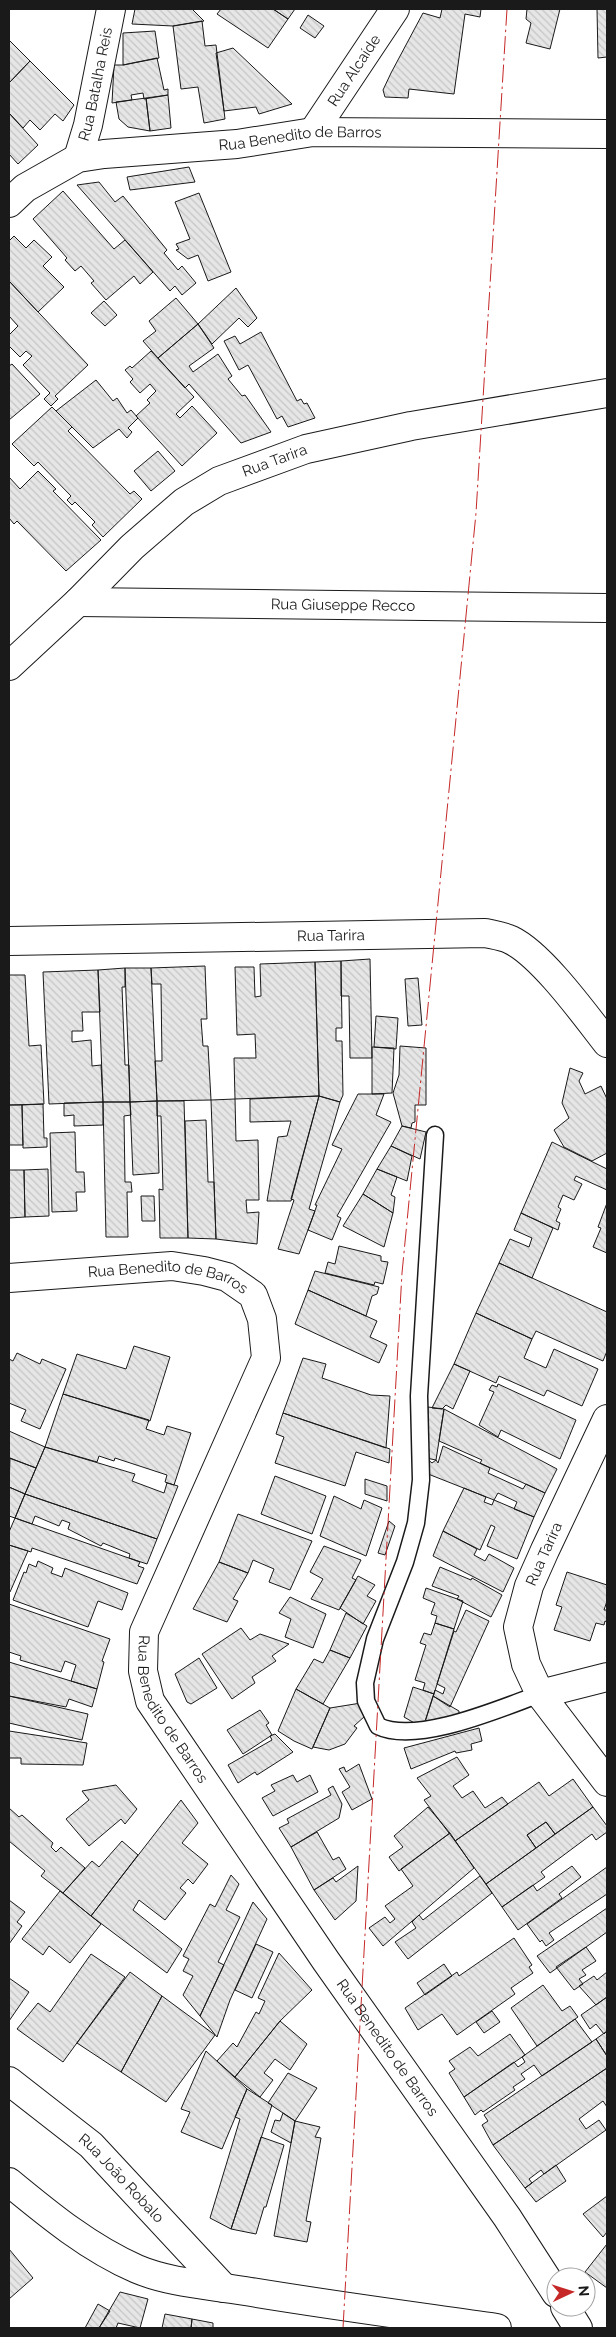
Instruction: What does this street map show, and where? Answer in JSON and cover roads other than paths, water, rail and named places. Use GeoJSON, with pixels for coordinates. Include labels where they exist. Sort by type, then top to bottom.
{"type":"FeatureCollection","features":[{"type":"Feature","properties":{"kind":"street","name":"Rua Batalha Reis"},"geometry":{"type":"LineString","coordinates":[[78,158],[88,125],[111,9]]}},
{"type":"Feature","properties":{"kind":"street","name":"Rua Alcaíde"},"geometry":{"type":"LineString","coordinates":[[313,132],[395,9]]}},
{"type":"Feature","properties":{"kind":"street","name":"Rua Benedito de Barros"},"geometry":{"type":"LineString","coordinates":[[9,203],[25,188],[78,158],[237,144],[313,132],[607,134]]}},
{"type":"Feature","properties":{"kind":"street","name":"Rua Tarira"},"geometry":{"type":"LineString","coordinates":[[9,666],[78,602],[132,547],[184,502],[219,481],[258,465],[306,449],[411,426],[607,393]]}},
{"type":"Feature","properties":{"kind":"street","name":"Rua Giuseppe Recco"},"geometry":{"type":"LineString","coordinates":[[78,602],[607,608]]}},
{"type":"Feature","properties":{"kind":"street","name":"Rua Tarira"},"geometry":{"type":"LineString","coordinates":[[9,941],[485,933],[510,939],[527,950],[569,995],[607,1043]]}},
{"type":"Feature","properties":{"kind":"street","name":"Rua Benedito de Barros"},"geometry":{"type":"LineString","coordinates":[[9,1278],[172,1266],[227,1277],[253,1295],[262,1318],[266,1358],[144,1632],[143,1671],[150,1702],[326,1961],[507,2217],[546,2277]]}},
{"type":"Feature","properties":{"kind":"street","name":"Rua Tarira"},"geometry":{"type":"LineString","coordinates":[[607,1419],[544,1550],[529,1586],[518,1627],[526,1664],[540,1694],[607,1782]]}},
{"type":"Feature","properties":{"kind":"street"},"geometry":{"type":"LineString","coordinates":[[540,1694],[607,1677]]}},
{"type":"Feature","properties":{"kind":"street","name":"Rua João Robalo"},"geometry":{"type":"LineString","coordinates":[[9,2080],[91,2145],[224,2288]]}},
{"type":"Feature","properties":{"kind":"street"},"geometry":{"type":"LineString","coordinates":[[9,2182],[60,2224],[109,2256],[139,2270],[224,2288],[497,2328]]}},
{"type":"Feature","properties":{"kind":"street"},"geometry":{"type":"LineString","coordinates":[[571,2317],[578,2328]]}},
{"type":"Feature","properties":{"kind":"lane"},"geometry":{"type":"LineString","coordinates":[[435,1135],[419,1396],[421,1480],[416,1523],[405,1562],[375,1639],[365,1683],[366,1701],[378,1726],[396,1732],[441,1727],[479,1716],[540,1694]]}}]}
